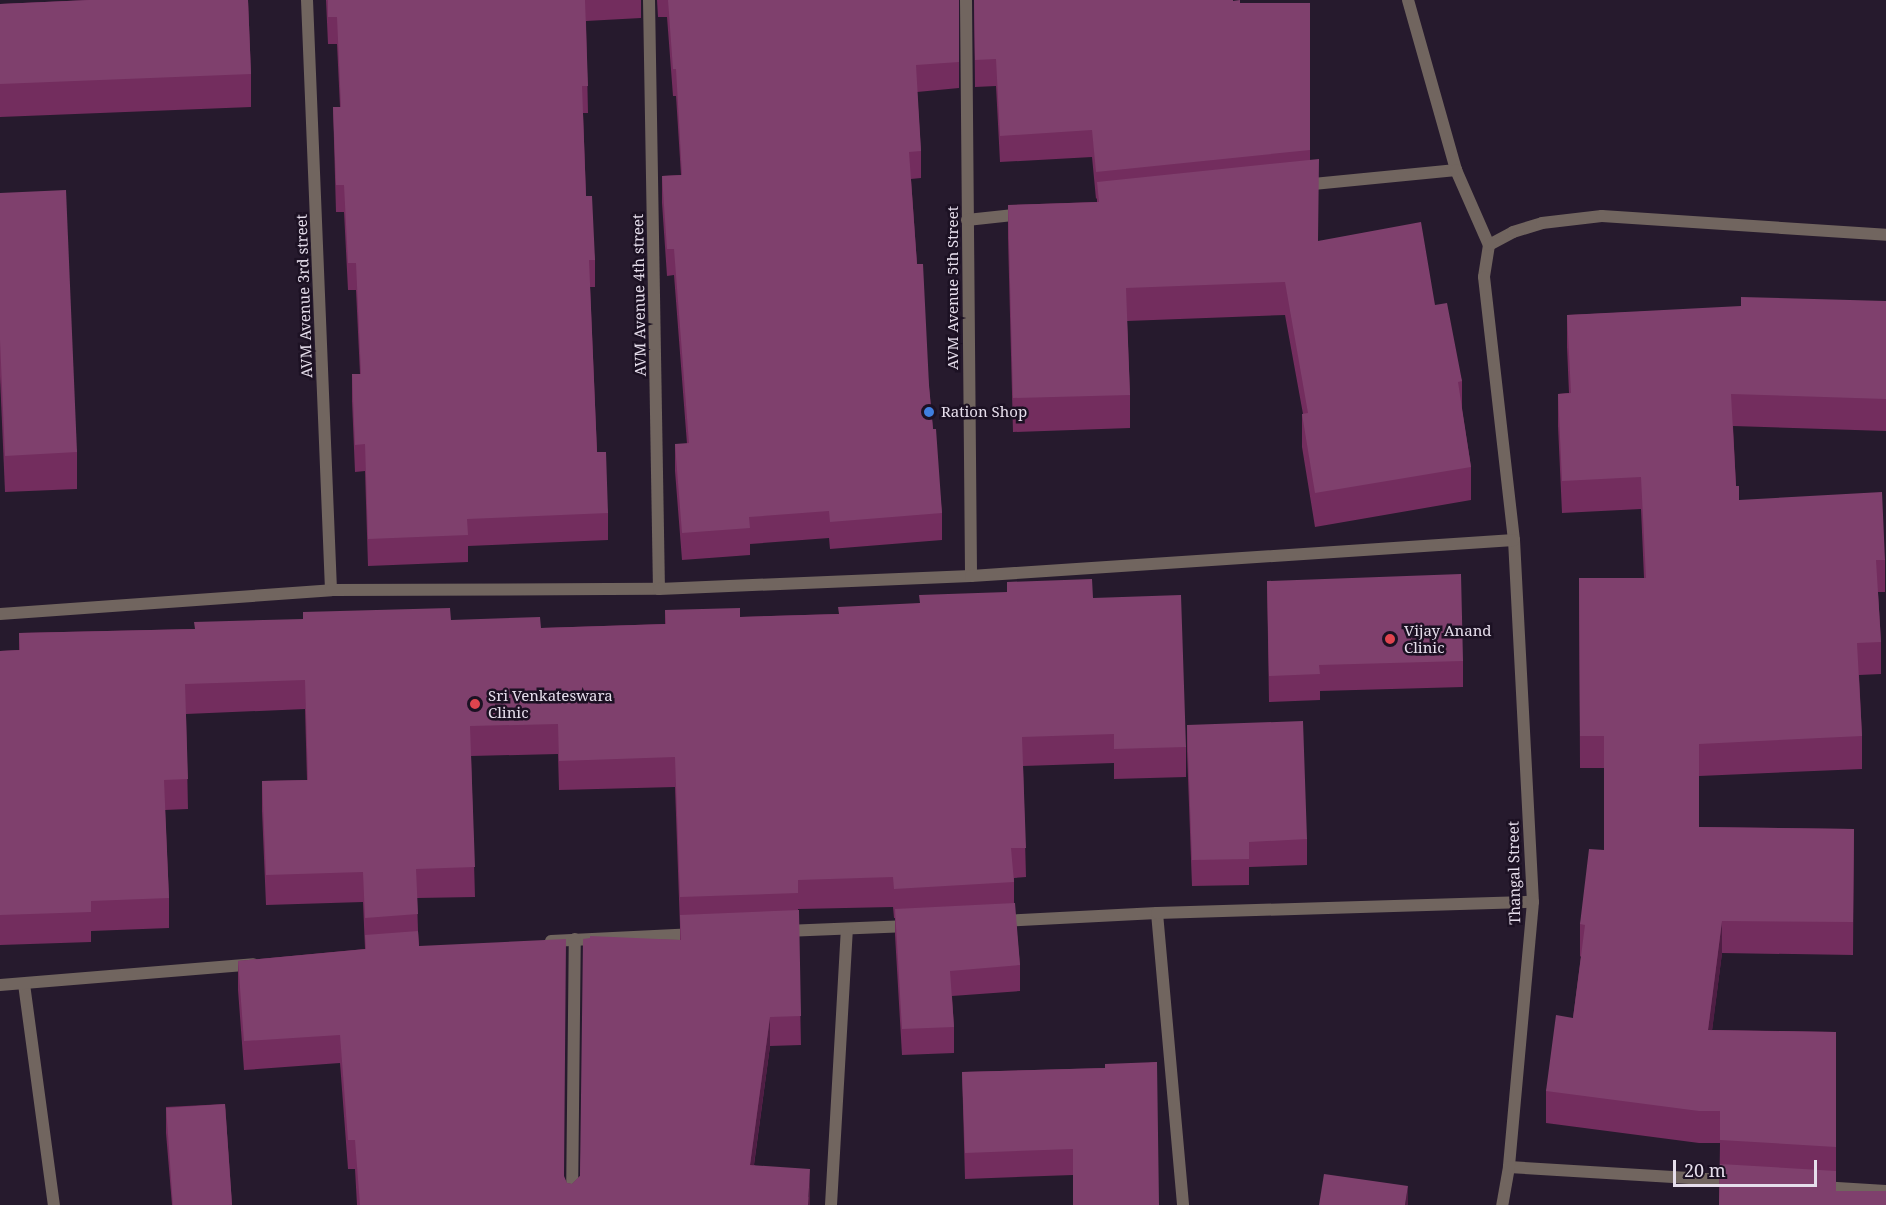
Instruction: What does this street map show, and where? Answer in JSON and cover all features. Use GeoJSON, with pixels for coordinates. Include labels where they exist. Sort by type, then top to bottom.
{"type":"FeatureCollection","features":[{"type":"Feature","properties":{"kind":"street","name":"AVM Avenue 3rd street"},"geometry":{"type":"LineString","coordinates":[[307,0],[331,590]]}},
{"type":"Feature","properties":{"kind":"street","name":"AVM Avenue 4th street"},"geometry":{"type":"LineString","coordinates":[[649,0],[659,589]]}},
{"type":"Feature","properties":{"kind":"street","name":"AVM Avenue 5th Street"},"geometry":{"type":"LineString","coordinates":[[966,0],[970,576]]}},
{"type":"Feature","properties":{"kind":"street"},"geometry":{"type":"LineString","coordinates":[[1408,0],[1456,170],[1489,245],[1514,232],[1542,223],[1602,216],[1886,235]]}},
{"type":"Feature","properties":{"kind":"street"},"geometry":{"type":"LineString","coordinates":[[1289,187],[1456,170]]}},
{"type":"Feature","properties":{"kind":"street"},"geometry":{"type":"LineString","coordinates":[[968,220],[1039,212]]}},
{"type":"Feature","properties":{"kind":"street","name":"Thangal Street"},"geometry":{"type":"LineString","coordinates":[[1489,245],[1484,277],[1514,540],[1533,902],[1509,1167],[1502,1205]]}},
{"type":"Feature","properties":{"kind":"street"},"geometry":{"type":"LineString","coordinates":[[0,614],[331,590],[659,589],[970,576],[1514,540]]}},
{"type":"Feature","properties":{"kind":"street"},"geometry":{"type":"LineString","coordinates":[[990,922],[1157,913],[1533,902]]}},
{"type":"Feature","properties":{"kind":"street"},"geometry":{"type":"LineString","coordinates":[[1157,913],[1183,1205]]}},
{"type":"Feature","properties":{"kind":"street"},"geometry":{"type":"LineString","coordinates":[[776,932],[919,926]]}},
{"type":"Feature","properties":{"kind":"street"},"geometry":{"type":"LineString","coordinates":[[831,1205],[847,929]]}},
{"type":"Feature","properties":{"kind":"street"},"geometry":{"type":"LineString","coordinates":[[540,942],[705,934]]}},
{"type":"Feature","properties":{"kind":"street"},"geometry":{"type":"LineString","coordinates":[[572,1205],[575,939]]}},
{"type":"Feature","properties":{"kind":"street"},"geometry":{"type":"LineString","coordinates":[[0,985],[270,963]]}},
{"type":"Feature","properties":{"kind":"street"},"geometry":{"type":"LineString","coordinates":[[24,984],[54,1205]]}},
{"type":"Feature","properties":{"kind":"street"},"geometry":{"type":"LineString","coordinates":[[1509,1167],[1745,1182]]}},
{"type":"Feature","properties":{"kind":"street"},"geometry":{"type":"LineString","coordinates":[[1804,1186],[1886,1191]]}},
{"type":"Feature","properties":{"kind":"building"},"geometry":{"type":"Polygon","coordinates":[[[89,0],[248,0],[251,74],[0,84],[0,4],[89,0]]]}},
{"type":"Feature","properties":{"kind":"building"},"geometry":{"type":"Polygon","coordinates":[[[328,0],[585,0],[588,86],[582,86],[586,196],[592,196],[595,260],[589,260],[597,452],[606,452],[608,513],[467,519],[468,535],[368,539],[365,444],[355,445],[352,374],[361,374],[356,263],[348,263],[344,185],[336,185],[333,107],[341,107],[337,17],[328,17],[328,0]]]}},
{"type":"Feature","properties":{"kind":"building"},"geometry":{"type":"Polygon","coordinates":[[[668,0],[959,0],[959,62],[916,65],[921,151],[909,152],[917,264],[923,264],[929,385],[933,429],[936,429],[942,513],[830,522],[829,511],[749,517],[750,528],[682,533],[675,444],[689,443],[674,249],[667,249],[662,176],[682,175],[676,69],[673,69],[668,0]]]}},
{"type":"Feature","properties":{"kind":"building"},"geometry":{"type":"Polygon","coordinates":[[[974,0],[1240,0],[1240,3],[1310,3],[1310,150],[1096,172],[1092,130],[1000,136],[996,59],[975,60],[974,0]]]}},
{"type":"Feature","properties":{"kind":"building"},"geometry":{"type":"Polygon","coordinates":[[[1319,159],[1318,241],[1421,222],[1435,305],[1447,303],[1462,381],[1458,382],[1471,467],[1315,493],[1302,414],[1308,413],[1285,282],[1126,288],[1130,395],[1013,398],[1008,205],[1099,202],[1097,182],[1319,159]]]}},
{"type":"Feature","properties":{"kind":"building"},"geometry":{"type":"Polygon","coordinates":[[[66,190],[77,452],[5,456],[0,340],[0,193],[66,190]]]}},
{"type":"Feature","properties":{"kind":"building"},"geometry":{"type":"Polygon","coordinates":[[[1741,297],[1886,301],[1886,399],[1731,394],[1736,486],[1739,486],[1739,500],[1882,492],[1885,560],[1876,560],[1881,642],[1857,643],[1862,736],[1699,744],[1699,827],[1854,829],[1853,922],[1722,921],[1708,1030],[1836,1032],[1836,1147],[1720,1140],[1720,1111],[1699,1111],[1546,1091],[1556,1015],[1573,1018],[1585,925],[1580,924],[1589,849],[1604,850],[1604,736],[1580,736],[1579,578],[1646,578],[1641,477],[1562,481],[1558,394],[1571,393],[1567,315],[1741,306],[1741,297]]]}},
{"type":"Feature","properties":{"kind":"building"},"geometry":{"type":"Polygon","coordinates":[[[1461,574],[1463,661],[1319,665],[1320,674],[1269,676],[1267,581],[1461,574]]]}},
{"type":"Feature","properties":{"kind":"building"},"geometry":{"type":"Polygon","coordinates":[[[1092,579],[1093,598],[1181,595],[1186,747],[1114,749],[1114,734],[1022,737],[1026,848],[1011,848],[1014,882],[894,889],[893,877],[798,880],[798,893],[680,897],[675,757],[559,761],[558,724],[470,726],[475,867],[416,869],[418,914],[365,918],[363,872],[266,875],[262,781],[308,780],[305,680],[185,684],[188,779],[164,780],[169,898],[91,901],[91,912],[0,915],[0,651],[20,650],[19,633],[195,629],[194,622],[303,619],[303,612],[450,608],[451,620],[540,617],[541,628],[666,624],[665,610],[740,608],[740,617],[839,614],[838,607],[920,603],[919,595],[1007,592],[1007,582],[1092,579]]]}},
{"type":"Feature","properties":{"kind":"building"},"geometry":{"type":"Polygon","coordinates":[[[1303,721],[1307,839],[1249,842],[1249,859],[1192,860],[1187,725],[1303,721]]]}},
{"type":"Feature","properties":{"kind":"building"},"geometry":{"type":"Polygon","coordinates":[[[1015,903],[1020,965],[950,971],[954,1027],[902,1029],[895,909],[1015,903]]]}},
{"type":"Feature","properties":{"kind":"building"},"geometry":{"type":"Polygon","coordinates":[[[799,910],[801,1016],[770,1017],[750,1165],[810,1169],[808,1205],[360,1205],[355,1140],[348,1140],[340,1035],[244,1041],[238,961],[366,949],[365,935],[418,931],[419,946],[566,939],[564,1176],[567,1183],[572,1184],[580,1176],[583,939],[590,938],[590,936],[681,940],[680,915],[799,910]]]}},
{"type":"Feature","properties":{"kind":"building"},"geometry":{"type":"Polygon","coordinates":[[[1157,1062],[1159,1205],[1073,1205],[1073,1149],[965,1153],[962,1072],[1105,1068],[1105,1064],[1157,1062]]]}},
{"type":"Feature","properties":{"kind":"building"},"geometry":{"type":"Polygon","coordinates":[[[225,1104],[232,1205],[173,1205],[166,1108],[225,1104]]]}},
{"type":"Feature","properties":{"kind":"building"},"geometry":{"type":"Polygon","coordinates":[[[1720,1164],[1836,1171],[1836,1191],[1886,1191],[1886,1205],[1719,1205],[1720,1164]]]}},
{"type":"Feature","properties":{"kind":"building"},"geometry":{"type":"Polygon","coordinates":[[[1324,1174],[1408,1186],[1405,1205],[1319,1205],[1324,1174]]]}},
{"type":"Feature","properties":{"kind":"place","name":"Ration Shop"},"geometry":{"type":"Point","coordinates":[929,412]}},
{"type":"Feature","properties":{"kind":"place","name":"Vijay Anand Clinic"},"geometry":{"type":"Point","coordinates":[1390,639]}},
{"type":"Feature","properties":{"kind":"place","name":"Sri Venkateswara Clinic"},"geometry":{"type":"Point","coordinates":[475,704]}}]}
